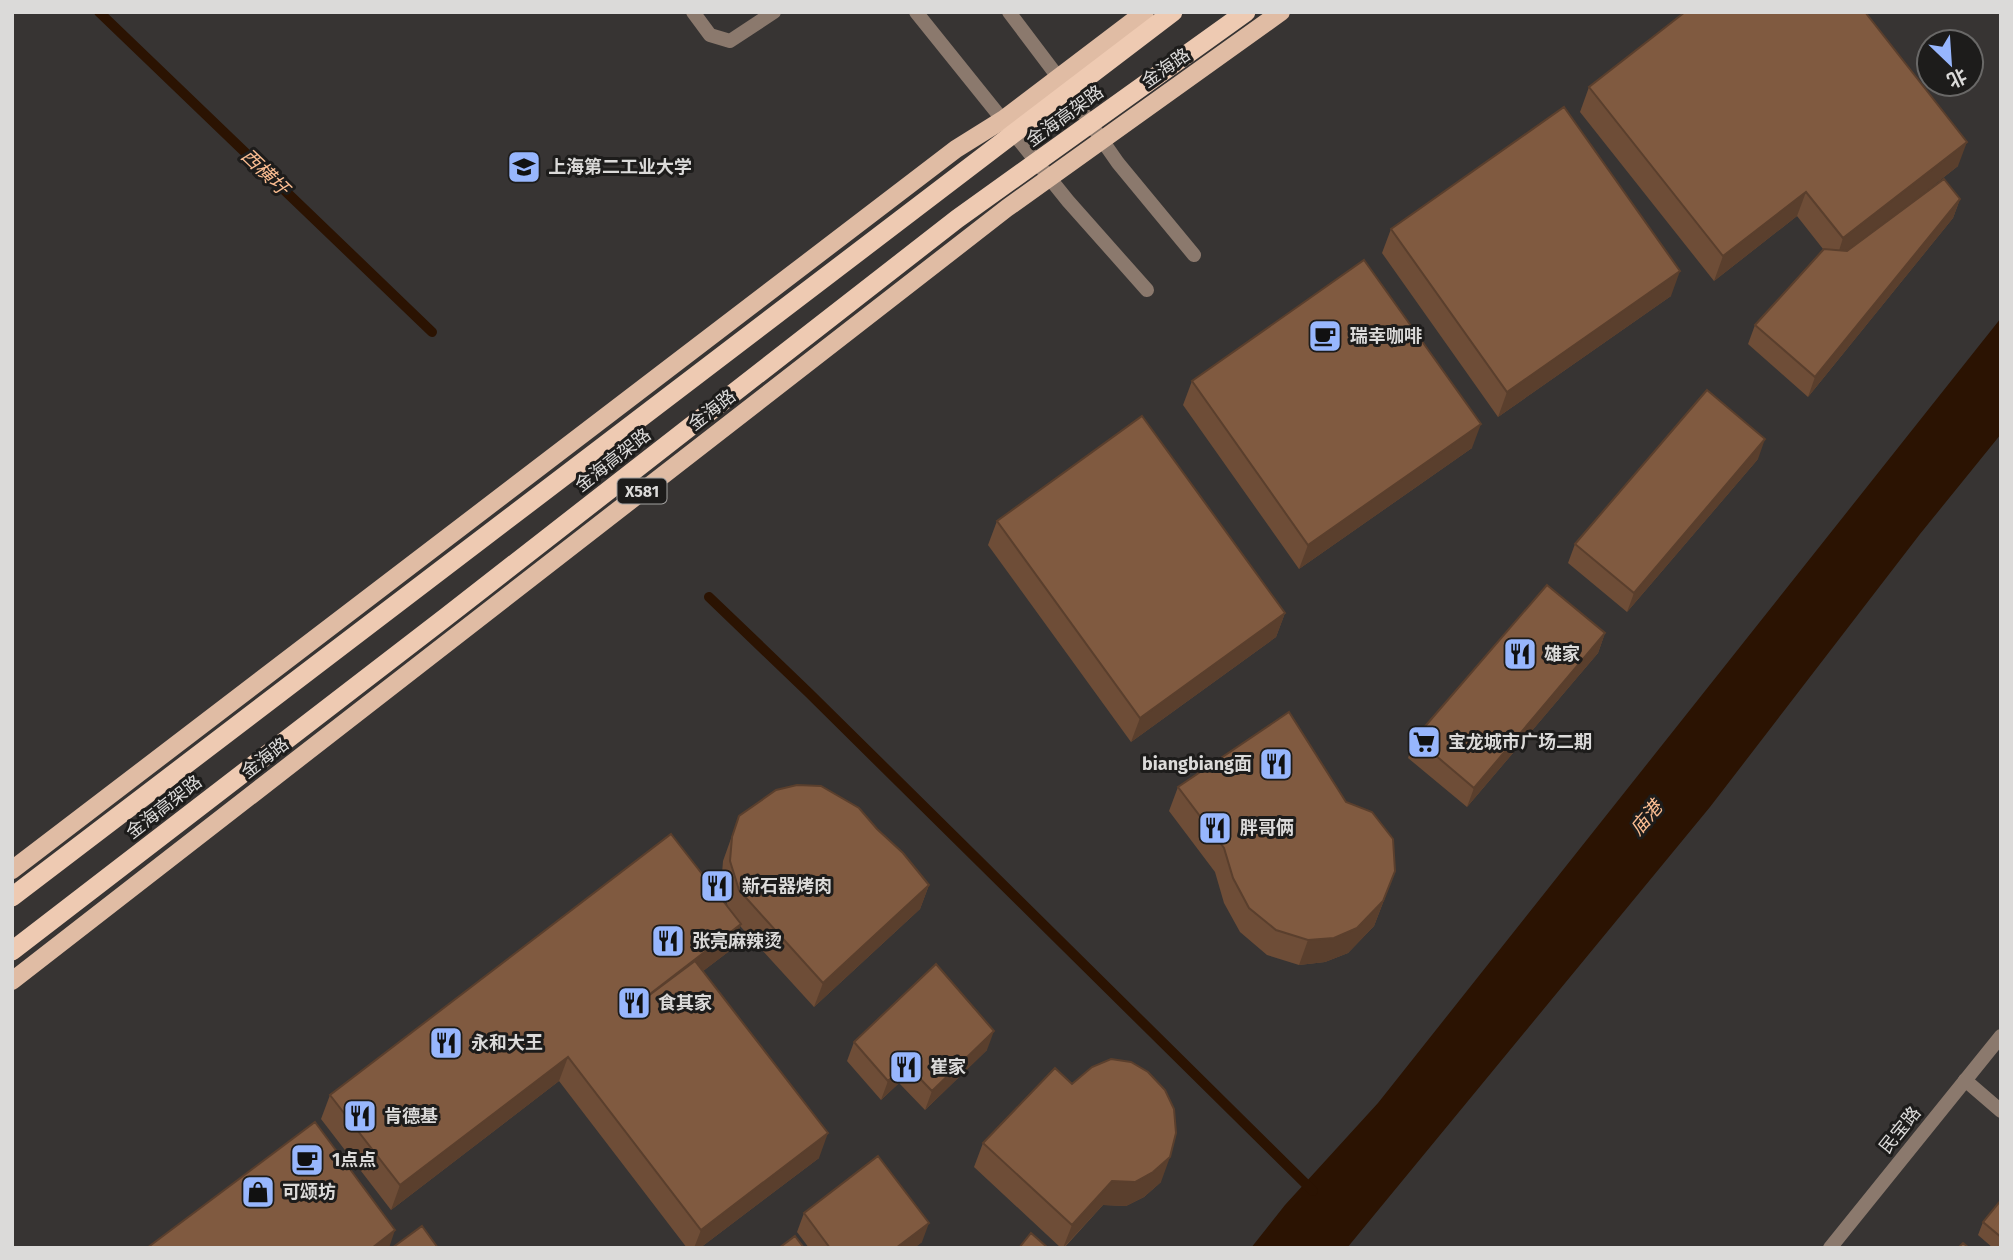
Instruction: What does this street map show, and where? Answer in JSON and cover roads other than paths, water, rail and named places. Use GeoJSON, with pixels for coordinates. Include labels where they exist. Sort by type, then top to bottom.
{"type":"FeatureCollection","features":[{"type":"Feature","properties":{"kind":"highway","name":"金海高架路"},"geometry":{"type":"LineString","coordinates":[[12,897],[1173,12]]}},
{"type":"Feature","properties":{"kind":"highway","name":"金海高架路"},"geometry":{"type":"LineString","coordinates":[[12,951],[957,219],[1246,12]]}},
{"type":"Feature","properties":{"kind":"main road"},"geometry":{"type":"LineString","coordinates":[[12,870],[956,149],[1004,119],[1145,12]]}},
{"type":"Feature","properties":{"kind":"main road","name":"金海路"},"geometry":{"type":"LineString","coordinates":[[12,981],[1007,208],[1281,12]]}},
{"type":"Feature","properties":{"kind":"street"},"geometry":{"type":"LineString","coordinates":[[693,12],[710,35],[730,41],[774,12]]}},
{"type":"Feature","properties":{"kind":"street"},"geometry":{"type":"LineString","coordinates":[[916,12],[1068,201],[1147,290]]}},
{"type":"Feature","properties":{"kind":"street"},"geometry":{"type":"LineString","coordinates":[[1009,12],[1118,163],[1195,255]]}},
{"type":"Feature","properties":{"kind":"street","name":"民宝路"},"geometry":{"type":"LineString","coordinates":[[1830,1248],[2001,1036]]}},
{"type":"Feature","properties":{"kind":"street"},"geometry":{"type":"LineString","coordinates":[[1965,1080],[2001,1111]]}},
{"type":"Feature","properties":{"kind":"water","name":"庙港"},"geometry":{"type":"Polygon","coordinates":[[[2001,318],[2001,434],[1920,534],[1710,807],[1347,1248],[1251,1248],[1285,1205],[1378,1103],[2001,318]]]}},
{"type":"Feature","properties":{"kind":"waterway","name":"西横圩"},"geometry":{"type":"LineString","coordinates":[[99,12],[432,332]]}},
{"type":"Feature","properties":{"kind":"waterway"},"geometry":{"type":"LineString","coordinates":[[709,597],[1313,1191]]}},
{"type":"Feature","properties":{"kind":"place","name":"上海第二工业大学"},"geometry":{"type":"Point","coordinates":[524,167]}},
{"type":"Feature","properties":{"kind":"place","name":"瑞幸咖啡"},"geometry":{"type":"Point","coordinates":[1325,336]}},
{"type":"Feature","properties":{"kind":"place","name":"雄家"},"geometry":{"type":"Point","coordinates":[1520,654]}},
{"type":"Feature","properties":{"kind":"place","name":"宝龙城市广场二期"},"geometry":{"type":"Point","coordinates":[1424,742]}},
{"type":"Feature","properties":{"kind":"place","name":"biangbiang面"},"geometry":{"type":"Point","coordinates":[1276,764]}},
{"type":"Feature","properties":{"kind":"place","name":"胖哥俩"},"geometry":{"type":"Point","coordinates":[1215,828]}},
{"type":"Feature","properties":{"kind":"place","name":"新石器烤肉"},"geometry":{"type":"Point","coordinates":[717,886]}},
{"type":"Feature","properties":{"kind":"place","name":"张亮麻辣烫"},"geometry":{"type":"Point","coordinates":[668,941]}},
{"type":"Feature","properties":{"kind":"place","name":"食其家"},"geometry":{"type":"Point","coordinates":[634,1003]}},
{"type":"Feature","properties":{"kind":"place","name":"永和大王"},"geometry":{"type":"Point","coordinates":[446,1043]}},
{"type":"Feature","properties":{"kind":"place","name":"崔家"},"geometry":{"type":"Point","coordinates":[906,1067]}},
{"type":"Feature","properties":{"kind":"place","name":"肯德基"},"geometry":{"type":"Point","coordinates":[360,1116]}},
{"type":"Feature","properties":{"kind":"place","name":"1点点"},"geometry":{"type":"Point","coordinates":[307,1160]}},
{"type":"Feature","properties":{"kind":"place","name":"可颂坊"},"geometry":{"type":"Point","coordinates":[258,1192]}}]}
